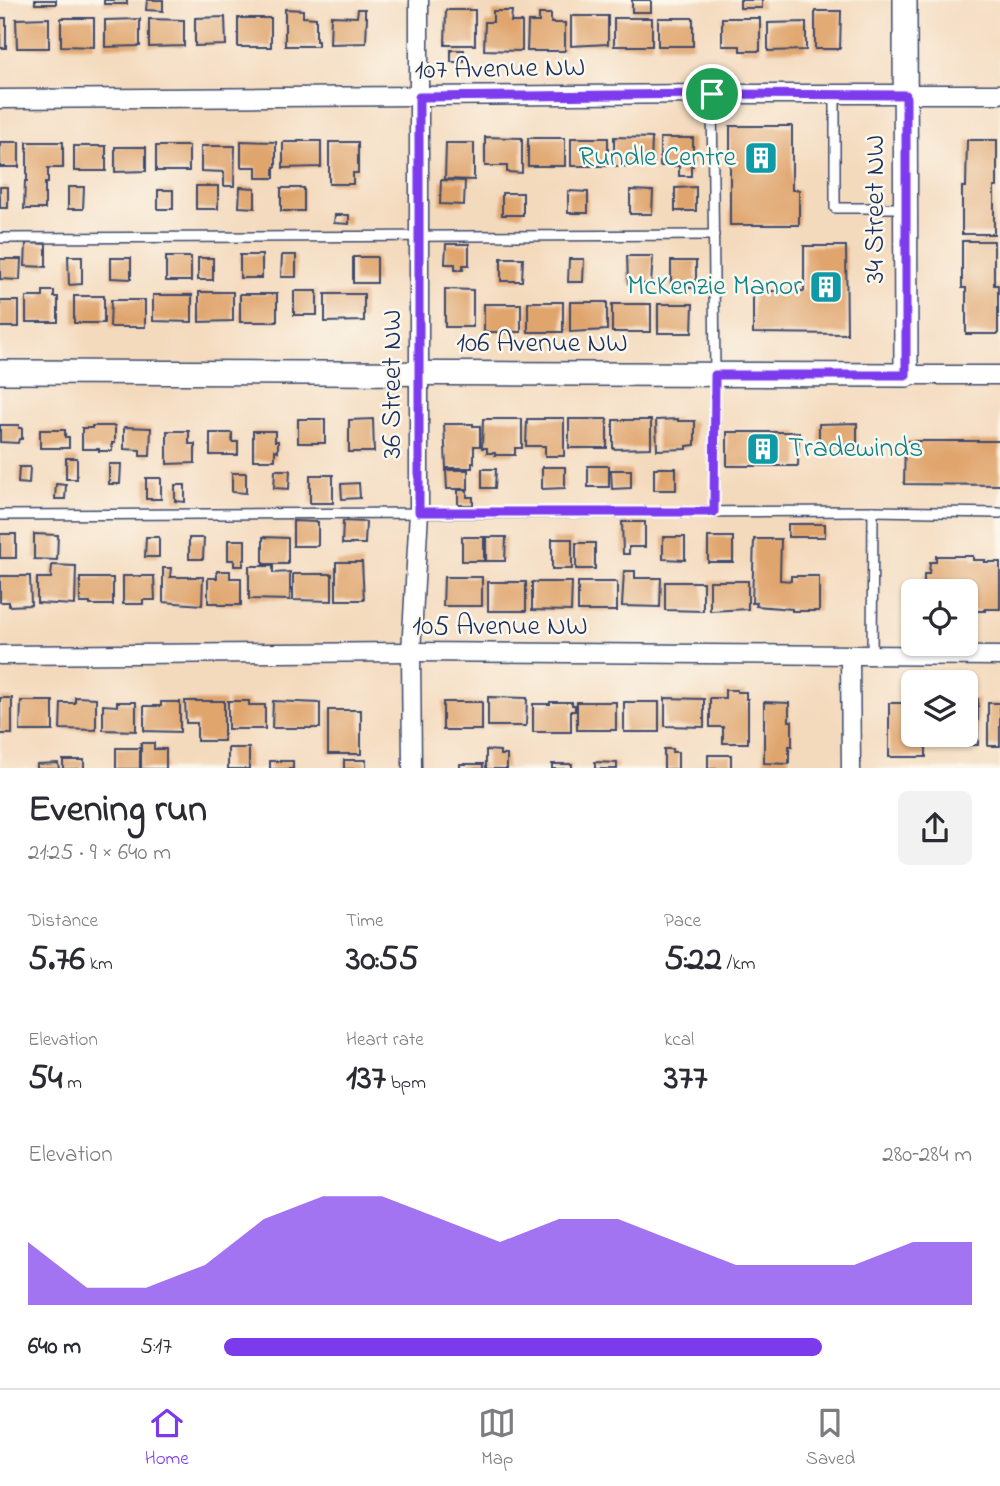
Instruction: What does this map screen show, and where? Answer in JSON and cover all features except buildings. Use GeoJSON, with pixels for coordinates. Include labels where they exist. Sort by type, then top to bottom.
{"type":"FeatureCollection","features":[{"type":"Feature","properties":{"kind":"street","name":"36 Street NW"},"geometry":{"type":"LineString","coordinates":[[412,768],[411,652],[419,512],[419,0]]}},
{"type":"Feature","properties":{"kind":"street","name":"34 Street NW"},"geometry":{"type":"LineString","coordinates":[[905,0],[906,375]]}},
{"type":"Feature","properties":{"kind":"street","name":"107 Avenue NW"},"geometry":{"type":"LineString","coordinates":[[0,99],[1000,94]]}},
{"type":"Feature","properties":{"kind":"street","name":"106 Avenue NW"},"geometry":{"type":"LineString","coordinates":[[0,372],[1000,374]]}},
{"type":"Feature","properties":{"kind":"street","name":"105 Avenue NW"},"geometry":{"type":"LineString","coordinates":[[0,655],[411,652],[1000,656]]}},
{"type":"Feature","properties":{"kind":"street"},"geometry":{"type":"LineString","coordinates":[[850,656],[851,768]]}},
{"type":"Feature","properties":{"kind":"lane"},"geometry":{"type":"LineString","coordinates":[[712,94],[714,512]]}},
{"type":"Feature","properties":{"kind":"lane"},"geometry":{"type":"LineString","coordinates":[[835,94],[835,208],[906,208]]}},
{"type":"Feature","properties":{"kind":"lane"},"geometry":{"type":"LineString","coordinates":[[0,237],[714,235]]}},
{"type":"Feature","properties":{"kind":"lane"},"geometry":{"type":"LineString","coordinates":[[0,514],[873,511],[1000,513]]}},
{"type":"Feature","properties":{"kind":"lane"},"geometry":{"type":"LineString","coordinates":[[872,656],[873,511]]}},
{"type":"Feature","properties":{"kind":"place","name":"Rundle Centre"},"geometry":{"type":"Point","coordinates":[761,158]}},
{"type":"Feature","properties":{"kind":"place","name":"McKenzie Manor"},"geometry":{"type":"Point","coordinates":[826,287]}},
{"type":"Feature","properties":{"kind":"place","name":"Tradewinds"},"geometry":{"type":"Point","coordinates":[763,449]}},
{"type":"Feature","properties":{"kind":"route"},"geometry":{"type":"LineString","coordinates":[[712,94],[906,95],[906,375],[715,375],[714,512],[419,512],[419,97],[712,94]]}}]}
